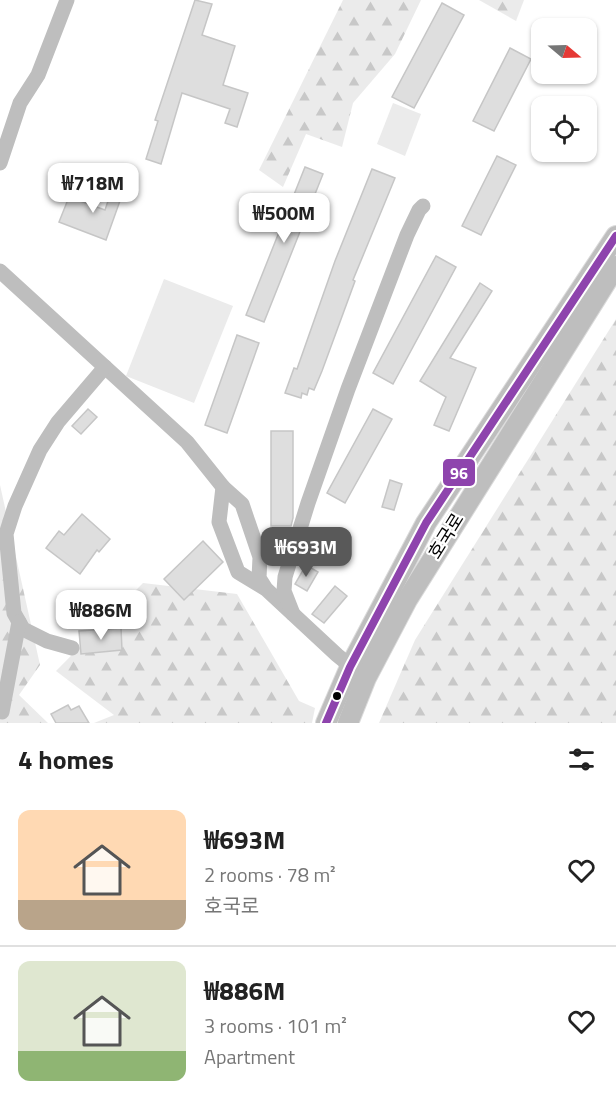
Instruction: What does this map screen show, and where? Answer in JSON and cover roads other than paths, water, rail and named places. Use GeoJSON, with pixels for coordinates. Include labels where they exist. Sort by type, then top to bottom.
{"type":"FeatureCollection","features":[{"type":"Feature","properties":{"kind":"main road","name":"호국로"},"geometry":{"type":"LineString","coordinates":[[348,723],[358,672],[426,523],[616,236]]}},
{"type":"Feature","properties":{"kind":"main road","name":"호국로"},"geometry":{"type":"LineString","coordinates":[[326,723],[407,600],[616,266]]}},
{"type":"Feature","properties":{"kind":"lane"},"geometry":{"type":"LineString","coordinates":[[0,163],[20,104],[38,75],[67,0]]}},
{"type":"Feature","properties":{"kind":"lane"},"geometry":{"type":"LineString","coordinates":[[294,614],[284,591],[285,578],[308,503],[348,389],[407,235],[423,206]]}},
{"type":"Feature","properties":{"kind":"lane"},"geometry":{"type":"LineString","coordinates":[[0,271],[187,442],[223,487],[242,504],[260,557],[259,578],[266,589]]}},
{"type":"Feature","properties":{"kind":"lane"},"geometry":{"type":"LineString","coordinates":[[72,648],[47,641],[23,628],[19,622],[11,590],[6,534],[15,506],[40,450],[58,422],[105,367]]}},
{"type":"Feature","properties":{"kind":"lane"},"geometry":{"type":"LineString","coordinates":[[223,487],[219,522],[238,572],[266,589],[358,672]]}},
{"type":"Feature","properties":{"kind":"lane"},"geometry":{"type":"LineString","coordinates":[[2,712],[19,622]]}}]}
